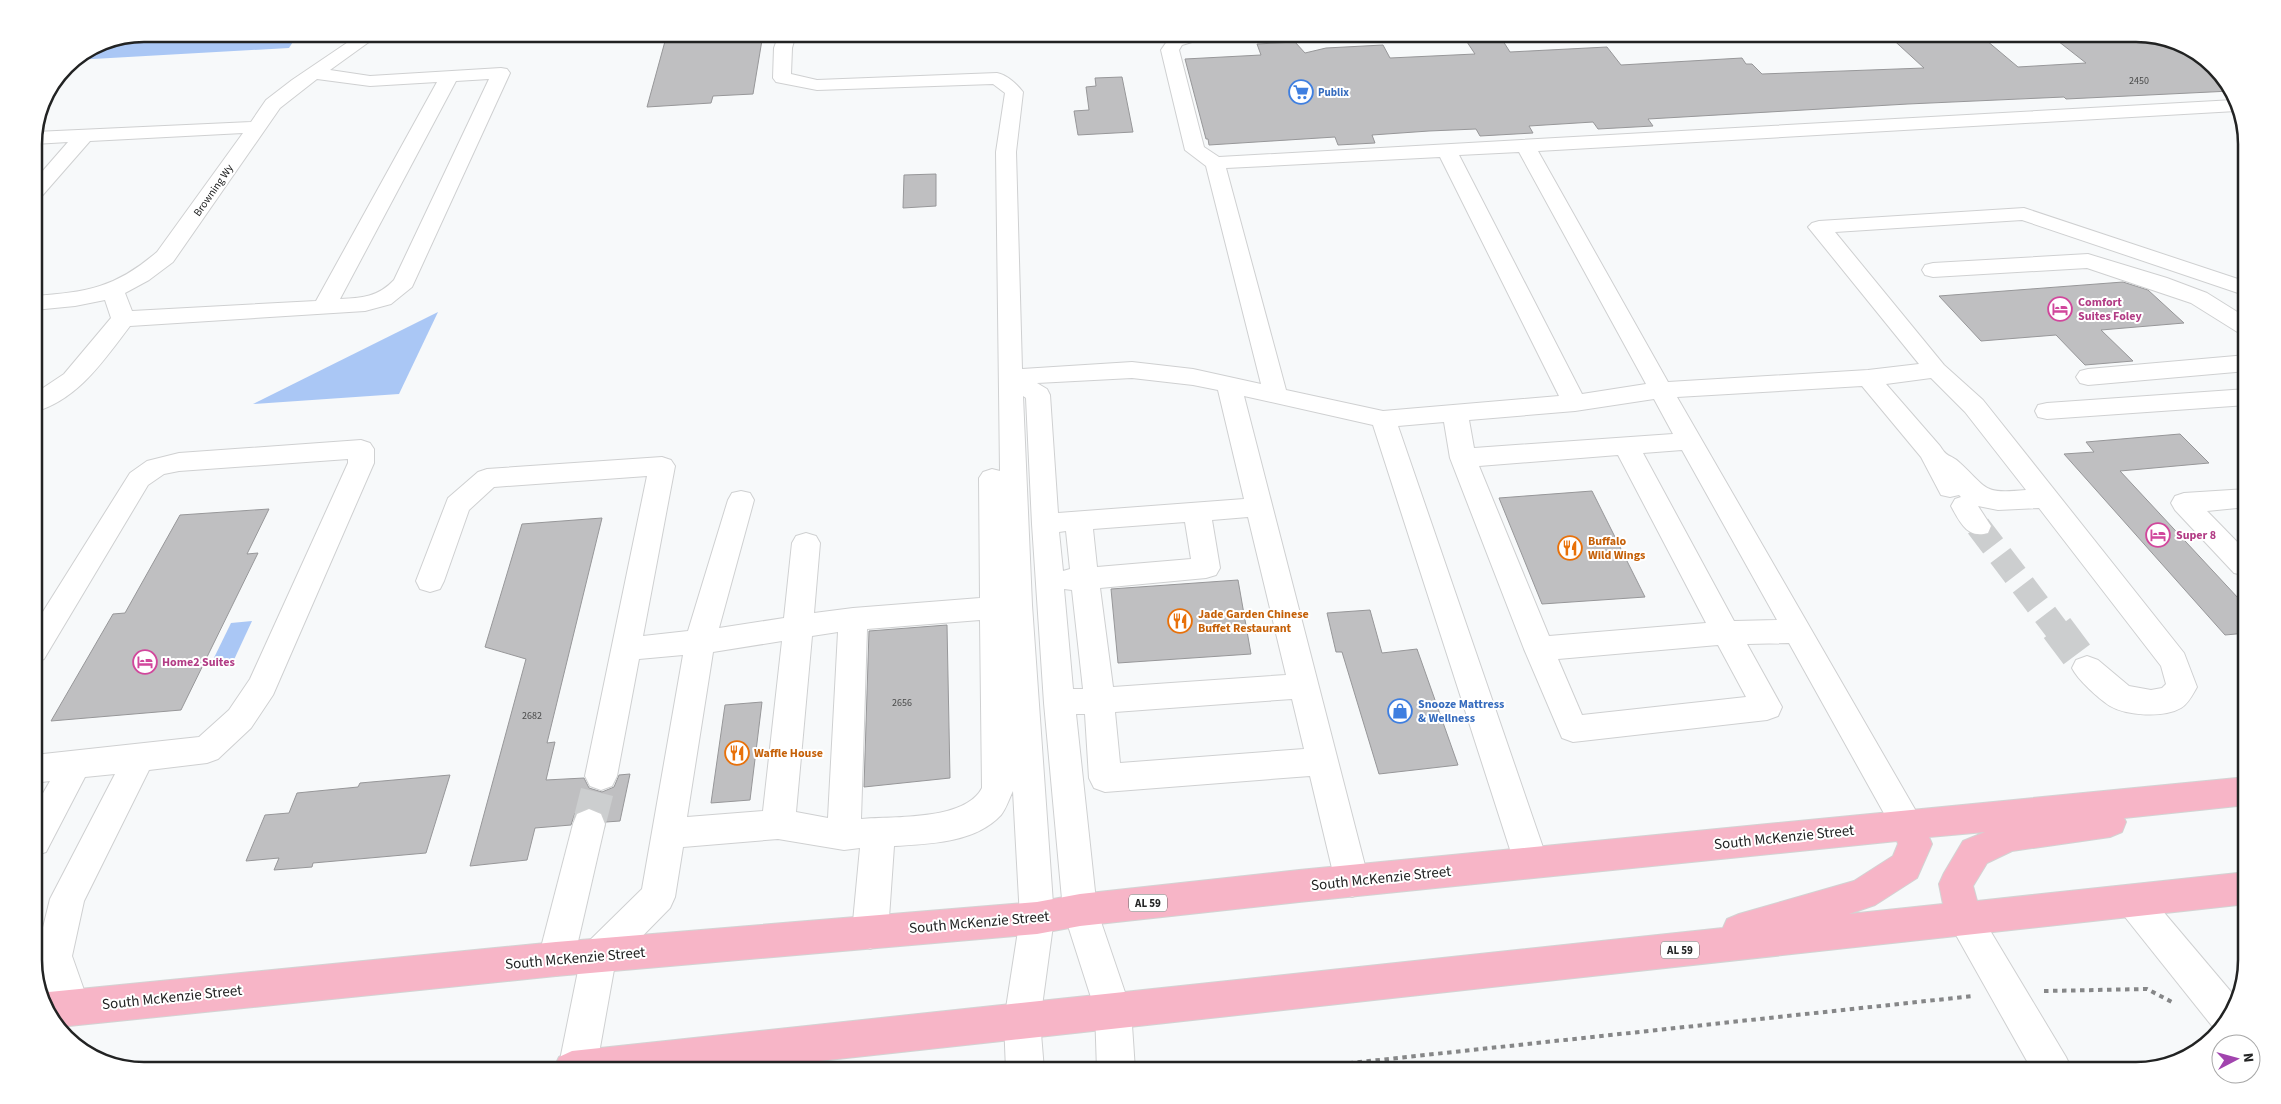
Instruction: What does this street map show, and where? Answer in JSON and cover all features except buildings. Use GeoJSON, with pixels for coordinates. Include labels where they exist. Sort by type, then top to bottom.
{"type":"FeatureCollection","features":[{"type":"Feature","properties":{"kind":"main road","name":"South McKenzie Street"},"geometry":{"type":"LineString","coordinates":[[60,1008],[556,959],[1037,918],[1080,910],[1532,862],[2238,792]]}},
{"type":"Feature","properties":{"kind":"main road"},"geometry":{"type":"LineString","coordinates":[[1964,919],[1956,884],[1975,852],[2009,837],[2238,802]]}},
{"type":"Feature","properties":{"kind":"main road"},"geometry":{"type":"LineString","coordinates":[[1676,950],[1863,894],[1905,867],[1915,844],[1908,825]]}},
{"type":"Feature","properties":{"kind":"main road","name":"AL 59"},"geometry":{"type":"LineString","coordinates":[[650,1062],[1112,1010],[2238,889]]}},
{"type":"Feature","properties":{"kind":"street","name":"Browning Wy"},"geometry":{"type":"LineString","coordinates":[[43,302],[113,291],[146,273],[165,257],[273,104],[359,42]]}},
{"type":"Feature","properties":{"kind":"street"},"geometry":{"type":"LineString","coordinates":[[668,834],[778,824],[844,835],[955,825],[970,821],[986,810],[994,801],[999,776],[1015,526],[1006,152],[1014,92],[997,78],[817,84],[782,78],[785,42]]}},
{"type":"Feature","properties":{"kind":"street"},"geometry":{"type":"LineString","coordinates":[[1175,42],[1170,50],[1195,150],[1215,163],[2230,105]]}},
{"type":"Feature","properties":{"kind":"street"},"geometry":{"type":"LineString","coordinates":[[43,401],[74,377],[124,319],[378,303],[391,297],[404,282],[500,73],[370,81],[314,73]]}},
{"type":"Feature","properties":{"kind":"street"},"geometry":{"type":"LineString","coordinates":[[324,307],[450,76]]}},
{"type":"Feature","properties":{"kind":"street"},"geometry":{"type":"LineString","coordinates":[[43,138],[257,127]]}},
{"type":"Feature","properties":{"kind":"street"},"geometry":{"type":"LineString","coordinates":[[43,183],[84,136]]}},
{"type":"Feature","properties":{"kind":"street"},"geometry":{"type":"LineString","coordinates":[[1525,146],[1690,442],[1908,825]]}},
{"type":"Feature","properties":{"kind":"street"},"geometry":{"type":"LineString","coordinates":[[1446,150],[1575,403]]}},
{"type":"Feature","properties":{"kind":"street"},"geometry":{"type":"LineString","coordinates":[[1215,163],[1276,396]]}},
{"type":"Feature","properties":{"kind":"street"},"geometry":{"type":"LineString","coordinates":[[43,170],[55,169]]}},
{"type":"Feature","properties":{"kind":"street"},"geometry":{"type":"LineString","coordinates":[[2087,668],[2120,697],[2151,703],[2171,699],[2182,687],[2174,661],[1974,406],[1936,370],[1819,227],[2024,214],[2238,286]]}},
{"type":"Feature","properties":{"kind":"street"},"geometry":{"type":"LineString","coordinates":[[1933,270],[2088,261],[2159,283],[2199,298],[2238,322]]}},
{"type":"Feature","properties":{"kind":"street"},"geometry":{"type":"LineString","coordinates":[[113,291],[124,319]]}},
{"type":"Feature","properties":{"kind":"street"},"geometry":{"type":"LineString","coordinates":[[2088,377],[2238,364]]}},
{"type":"Feature","properties":{"kind":"street"},"geometry":{"type":"LineString","coordinates":[[1010,377],[1132,370],[1193,377],[1383,419],[1575,403],[1661,390],[1868,378],[1936,370]]}},
{"type":"Feature","properties":{"kind":"street"},"geometry":{"type":"LineString","coordinates":[[1010,377],[1038,395],[1045,524],[1059,703],[1080,910],[1112,1010],[1115,1062]]}},
{"type":"Feature","properties":{"kind":"street"},"geometry":{"type":"LineString","coordinates":[[1868,378],[1916,434],[1933,457],[1964,507]]}},
{"type":"Feature","properties":{"kind":"street"},"geometry":{"type":"LineString","coordinates":[[1229,385],[1352,881]]}},
{"type":"Feature","properties":{"kind":"street"},"geometry":{"type":"LineString","coordinates":[[2047,411],[2238,398]]}},
{"type":"Feature","properties":{"kind":"street"},"geometry":{"type":"LineString","coordinates":[[1455,413],[1463,458],[1539,649],[1573,728],[1767,708],[1626,446]]}},
{"type":"Feature","properties":{"kind":"street"},"geometry":{"type":"LineString","coordinates":[[1383,419],[1532,862]]}},
{"type":"Feature","properties":{"kind":"street"},"geometry":{"type":"LineString","coordinates":[[1463,458],[1690,442]]}},
{"type":"Feature","properties":{"kind":"street"},"geometry":{"type":"LineString","coordinates":[[43,637],[139,479],[156,467],[179,462],[361,450],[361,463],[262,686],[240,719],[207,750],[43,768]]}},
{"type":"Feature","properties":{"kind":"street"},"geometry":{"type":"LineString","coordinates":[[1933,457],[1953,469],[1971,491],[1990,501],[2046,498]]}},
{"type":"Feature","properties":{"kind":"street"},"geometry":{"type":"LineString","coordinates":[[430,580],[457,505],[488,478],[662,466],[600,776]]}},
{"type":"Feature","properties":{"kind":"street"},"geometry":{"type":"LineString","coordinates":[[992,478],[1010,599],[1037,918],[1022,1021],[1025,1062]]}},
{"type":"Feature","properties":{"kind":"street"},"geometry":{"type":"LineString","coordinates":[[2238,499],[2184,503],[2238,560]]}},
{"type":"Feature","properties":{"kind":"street"},"geometry":{"type":"LineString","coordinates":[[579,1062],[599,956],[658,896],[700,642],[741,500]]}},
{"type":"Feature","properties":{"kind":"street"},"geometry":{"type":"LineString","coordinates":[[1015,526],[1260,507]]}},
{"type":"Feature","properties":{"kind":"street"},"geometry":{"type":"LineString","coordinates":[[626,649],[700,642],[853,619],[1010,599],[1050,581],[1206,568],[1197,512]]}},
{"type":"Feature","properties":{"kind":"street"},"geometry":{"type":"LineString","coordinates":[[1078,520],[1099,700],[1105,778],[1323,762]]}},
{"type":"Feature","properties":{"kind":"street"},"geometry":{"type":"LineString","coordinates":[[778,824],[806,543]]}},
{"type":"Feature","properties":{"kind":"street"},"geometry":{"type":"LineString","coordinates":[[844,835],[853,619]]}},
{"type":"Feature","properties":{"kind":"street"},"geometry":{"type":"LineString","coordinates":[[1539,649],[1726,633],[1798,632]]}},
{"type":"Feature","properties":{"kind":"street"},"geometry":{"type":"LineString","coordinates":[[1059,703],[1303,686]]}},
{"type":"Feature","properties":{"kind":"street"},"geometry":{"type":"LineString","coordinates":[[60,1008],[54,956],[67,898],[139,758]]}},
{"type":"Feature","properties":{"kind":"street"},"geometry":{"type":"LineString","coordinates":[[43,824],[75,765]]}},
{"type":"Feature","properties":{"kind":"street"},"geometry":{"type":"LineString","coordinates":[[556,959],[589,824]]}},
{"type":"Feature","properties":{"kind":"street"},"geometry":{"type":"LineString","coordinates":[[870,932],[878,832]]}},
{"type":"Feature","properties":{"kind":"street"},"geometry":{"type":"LineString","coordinates":[[2133,901],[2224,1013]]}},
{"type":"Feature","properties":{"kind":"street"},"geometry":{"type":"LineString","coordinates":[[1964,919],[2048,1062]]}},
{"type":"Feature","properties":{"kind":"path"},"geometry":{"type":"LineString","coordinates":[[1360,1062],[2006,992],[2147,989],[2179,1006]]}},
{"type":"Feature","properties":{"kind":"water"},"geometry":{"type":"Polygon","coordinates":[[[144,42],[293,42],[289,48],[89,59],[99,53],[118,46],[144,42]]]}},
{"type":"Feature","properties":{"kind":"water"},"geometry":{"type":"Polygon","coordinates":[[[438,312],[399,394],[253,404],[438,312]]]}},
{"type":"Feature","properties":{"kind":"water"},"geometry":{"type":"Polygon","coordinates":[[[252,621],[232,664],[210,666],[231,623],[252,621]]]}},
{"type":"Feature","properties":{"kind":"tunnel"},"geometry":{"type":"LineString","coordinates":[[1978,526],[2057,630]]}},
{"type":"Feature","properties":{"kind":"tunnel"},"geometry":{"type":"LineString","coordinates":[[2057,628],[2087,668]]}},
{"type":"Feature","properties":{"kind":"tunnel"},"geometry":{"type":"LineString","coordinates":[[589,824],[601,776]]}},
{"type":"Feature","properties":{"kind":"place","name":"Publix"},"geometry":{"type":"Point","coordinates":[1301,92]}},
{"type":"Feature","properties":{"kind":"place","name":"Comfort Suites Foley"},"geometry":{"type":"Point","coordinates":[2060,309]}},
{"type":"Feature","properties":{"kind":"place","name":"Super 8"},"geometry":{"type":"Point","coordinates":[2158,535]}},
{"type":"Feature","properties":{"kind":"place","name":"Buffalo Wild Wings"},"geometry":{"type":"Point","coordinates":[1570,548]}},
{"type":"Feature","properties":{"kind":"place","name":"Jade Garden Chinese Buffet Restaurant"},"geometry":{"type":"Point","coordinates":[1180,621]}},
{"type":"Feature","properties":{"kind":"place","name":"Home2 Suites"},"geometry":{"type":"Point","coordinates":[145,662]}},
{"type":"Feature","properties":{"kind":"place","name":"Snooze Mattress & Wellness"},"geometry":{"type":"Point","coordinates":[1400,711]}},
{"type":"Feature","properties":{"kind":"place","name":"Waffle House"},"geometry":{"type":"Point","coordinates":[737,753]}}]}
